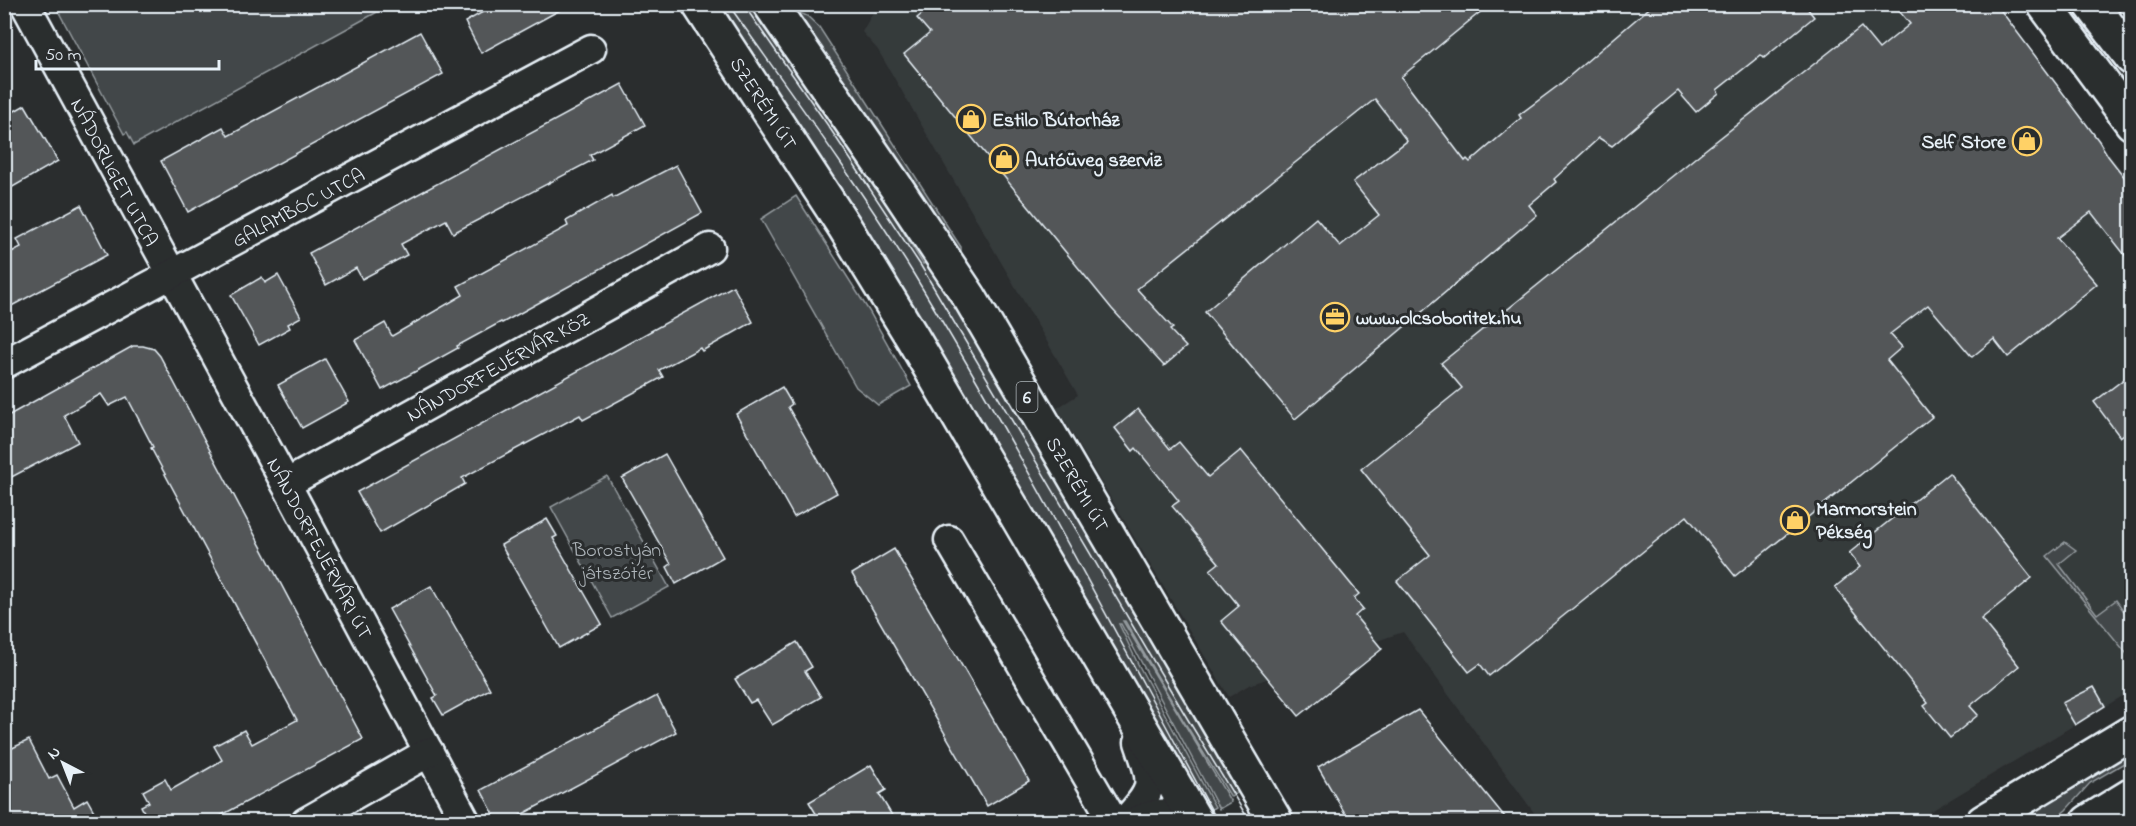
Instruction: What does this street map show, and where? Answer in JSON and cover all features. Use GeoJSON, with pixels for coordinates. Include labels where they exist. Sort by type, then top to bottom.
{"type":"FeatureCollection","features":[{"type":"Feature","properties":{"kind":"main road","name":"SZERÉMI ÚT"},"geometry":{"type":"LineString","coordinates":[[699,4],[844,226],[912,337],[1196,822]]}},
{"type":"Feature","properties":{"kind":"main road","name":"SZERÉMI ÚT"},"geometry":{"type":"LineString","coordinates":[[770,4],[970,298],[1276,822]]}},
{"type":"Feature","properties":{"kind":"main road"},"geometry":{"type":"LineString","coordinates":[[2044,4],[2132,123]]}},
{"type":"Feature","properties":{"kind":"main road"},"geometry":{"type":"LineString","coordinates":[[2091,4],[2132,58]]}},
{"type":"Feature","properties":{"kind":"main road"},"geometry":{"type":"LineString","coordinates":[[1983,822],[2132,732]]}},
{"type":"Feature","properties":{"kind":"main road"},"geometry":{"type":"LineString","coordinates":[[2088,822],[2132,795]]}},
{"type":"Feature","properties":{"kind":"street","name":"NÁDORLIGET UTCA"},"geometry":{"type":"LineString","coordinates":[[25,4],[171,275]]}},
{"type":"Feature","properties":{"kind":"street","name":"GALAMBÓC UTCA"},"geometry":{"type":"LineString","coordinates":[[4,364],[591,49]]}},
{"type":"Feature","properties":{"kind":"street","name":"NÁNDORFEJÉRVÁR KÖZ"},"geometry":{"type":"LineString","coordinates":[[286,484],[710,248]]}},
{"type":"Feature","properties":{"kind":"street","name":"NÁNDORFEJÉRVÁRI ÚT"},"geometry":{"type":"LineString","coordinates":[[171,275],[286,484],[466,822]]}},
{"type":"Feature","properties":{"kind":"street"},"geometry":{"type":"LineString","coordinates":[[949,540],[1114,822]]}},
{"type":"Feature","properties":{"kind":"street"},"geometry":{"type":"LineString","coordinates":[[1123,697],[1151,776],[1149,791],[1124,822]]}},
{"type":"Feature","properties":{"kind":"street"},"geometry":{"type":"LineString","coordinates":[[306,822],[429,752]]}},
{"type":"Feature","properties":{"kind":"street"},"geometry":{"type":"LineString","coordinates":[[1133,822],[1164,812],[1180,816],[1187,822]]}},
{"type":"Feature","properties":{"kind":"shaded area"},"geometry":{"type":"Polygon","coordinates":[[[875,4],[1996,5],[2131,183],[2131,691],[1913,822],[1540,821],[1403,632],[1249,685],[1229,697],[1057,408],[1078,395],[878,50],[862,32],[876,7],[875,4]]]}},
{"type":"Feature","properties":{"kind":"green space"},"geometry":{"type":"Polygon","coordinates":[[[55,5],[390,5],[134,145],[127,132],[124,134],[55,5]]]}},
{"type":"Feature","properties":{"kind":"green space"},"geometry":{"type":"Polygon","coordinates":[[[717,5],[748,5],[883,198],[923,264],[928,262],[1240,791],[1231,797],[1123,621],[1231,802],[1219,809],[1119,624],[1215,807],[1207,812],[1167,736],[1164,738],[717,5]]]}},
{"type":"Feature","properties":{"kind":"green space"},"geometry":{"type":"Polygon","coordinates":[[[799,13],[807,16],[819,27],[961,247],[961,251],[959,252],[795,15],[799,13]]]}},
{"type":"Feature","properties":{"kind":"green space"},"geometry":{"type":"Polygon","coordinates":[[[796,196],[869,311],[911,386],[878,405],[856,387],[761,219],[796,196]]]}},
{"type":"Feature","properties":{"kind":"green space","name":"Borostyán játszótér"},"geometry":{"type":"Polygon","coordinates":[[[607,476],[669,587],[612,618],[551,507],[607,476]]]}},
{"type":"Feature","properties":{"kind":"green space"},"geometry":{"type":"Polygon","coordinates":[[[2065,542],[2076,550],[2059,564],[2097,614],[2116,600],[2131,621],[2131,659],[2047,556],[2065,542]]]}},
{"type":"Feature","properties":{"kind":"green space"},"geometry":{"type":"Polygon","coordinates":[[[2131,748],[2131,759],[2090,783],[2066,810],[2052,821],[2009,822],[2131,748]]]}},
{"type":"Feature","properties":{"kind":"building"},"geometry":{"type":"Polygon","coordinates":[[[497,4],[571,4],[481,53],[465,22],[497,4]]]}},
{"type":"Feature","properties":{"kind":"building"},"geometry":{"type":"Polygon","coordinates":[[[934,4],[1490,4],[1401,77],[1465,161],[1467,159],[1470,162],[1521,118],[1519,115],[1559,85],[1654,4],[1804,4],[1814,17],[1764,58],[1761,55],[1717,90],[1719,93],[1696,112],[1678,91],[1612,146],[1599,138],[1554,179],[1556,182],[1529,205],[1537,215],[1295,419],[1205,312],[1316,218],[1340,246],[1379,215],[1353,182],[1407,141],[1375,99],[1137,289],[1173,328],[1170,330],[1186,347],[1164,366],[1112,309],[904,54],[930,33],[917,18],[934,4]]]}},
{"type":"Feature","properties":{"kind":"building"},"geometry":{"type":"Polygon","coordinates":[[[1893,4],[1996,4],[2132,187],[2132,264],[2091,212],[2057,238],[2097,284],[2008,357],[1994,339],[1972,357],[1928,305],[1890,334],[1902,347],[1887,360],[1932,417],[1735,576],[1687,516],[1489,676],[1480,664],[1469,672],[1397,581],[1430,555],[1361,469],[1462,388],[1441,363],[1861,27],[1879,49],[1910,24],[1893,4]]]}},
{"type":"Feature","properties":{"kind":"building"},"geometry":{"type":"Polygon","coordinates":[[[420,32],[443,74],[188,212],[161,161],[223,127],[228,136],[420,32]]]}},
{"type":"Feature","properties":{"kind":"building"},"geometry":{"type":"Polygon","coordinates":[[[622,84],[645,125],[590,155],[593,160],[453,233],[446,220],[401,244],[407,255],[362,279],[356,268],[326,285],[309,253],[622,84]]]}},
{"type":"Feature","properties":{"kind":"building"},"geometry":{"type":"Polygon","coordinates":[[[25,105],[58,161],[4,192],[4,117],[25,105]]]}},
{"type":"Feature","properties":{"kind":"building"},"geometry":{"type":"Polygon","coordinates":[[[676,165],[702,213],[457,346],[458,348],[382,390],[355,340],[385,323],[392,336],[463,295],[458,286],[568,226],[566,221],[612,195],[613,198],[676,165]]]}},
{"type":"Feature","properties":{"kind":"building"},"geometry":{"type":"Polygon","coordinates":[[[81,205],[107,255],[4,310],[4,256],[21,247],[17,239],[81,205]]]}},
{"type":"Feature","properties":{"kind":"building"},"geometry":{"type":"Polygon","coordinates":[[[278,275],[301,317],[288,324],[290,328],[259,345],[231,295],[262,277],[265,283],[278,275]]]}},
{"type":"Feature","properties":{"kind":"building"},"geometry":{"type":"Polygon","coordinates":[[[733,286],[753,322],[702,351],[700,348],[659,370],[663,377],[583,420],[580,415],[462,478],[465,484],[380,533],[357,492],[733,286]]]}},
{"type":"Feature","properties":{"kind":"building"},"geometry":{"type":"Polygon","coordinates":[[[133,346],[154,349],[160,356],[363,739],[209,822],[149,822],[141,806],[149,802],[143,791],[165,779],[171,790],[211,767],[222,760],[214,746],[244,730],[252,744],[297,720],[151,448],[153,447],[127,397],[109,406],[101,394],[64,415],[78,442],[4,481],[4,418],[133,346]]]}},
{"type":"Feature","properties":{"kind":"building"},"geometry":{"type":"Polygon","coordinates":[[[325,359],[349,402],[302,428],[278,385],[325,359]]]}},
{"type":"Feature","properties":{"kind":"building"},"geometry":{"type":"Polygon","coordinates":[[[2132,373],[2132,428],[2120,437],[2094,402],[2132,373]]]}},
{"type":"Feature","properties":{"kind":"building"},"geometry":{"type":"Polygon","coordinates":[[[782,387],[792,404],[788,407],[837,493],[794,517],[736,414],[782,387]]]}},
{"type":"Feature","properties":{"kind":"building"},"geometry":{"type":"Polygon","coordinates":[[[1138,409],[1170,449],[1179,442],[1208,477],[1241,450],[1359,594],[1354,598],[1363,609],[1355,616],[1382,649],[1299,716],[1221,621],[1239,606],[1210,570],[1219,563],[1172,506],[1179,501],[1136,448],[1133,451],[1115,428],[1138,409]]]}},
{"type":"Feature","properties":{"kind":"building"},"geometry":{"type":"Polygon","coordinates":[[[665,454],[723,557],[676,584],[667,567],[671,564],[622,478],[665,454]]]}},
{"type":"Feature","properties":{"kind":"building"},"geometry":{"type":"Polygon","coordinates":[[[1949,473],[2032,578],[1981,619],[2019,666],[1970,706],[1978,715],[1950,738],[1924,706],[1928,703],[1835,587],[1860,567],[1849,553],[1949,473]]]}},
{"type":"Feature","properties":{"kind":"building"},"geometry":{"type":"Polygon","coordinates":[[[547,519],[557,536],[553,538],[602,624],[559,648],[501,545],[547,519]]]}},
{"type":"Feature","properties":{"kind":"building"},"geometry":{"type":"Polygon","coordinates":[[[894,549],[1029,781],[987,806],[852,574],[894,549]]]}},
{"type":"Feature","properties":{"kind":"building"},"geometry":{"type":"Polygon","coordinates":[[[431,586],[490,689],[443,715],[433,698],[437,696],[389,609],[431,586]]]}},
{"type":"Feature","properties":{"kind":"building"},"geometry":{"type":"Polygon","coordinates":[[[797,642],[812,667],[805,671],[821,697],[772,725],[756,700],[750,703],[735,679],[797,642]]]}},
{"type":"Feature","properties":{"kind":"building"},"geometry":{"type":"Polygon","coordinates":[[[2094,687],[2105,706],[2075,725],[2062,703],[2094,687]]]}},
{"type":"Feature","properties":{"kind":"building"},"geometry":{"type":"Polygon","coordinates":[[[657,696],[676,732],[508,822],[498,822],[481,790],[657,696]]]}},
{"type":"Feature","properties":{"kind":"building"},"geometry":{"type":"Polygon","coordinates":[[[1418,710],[1509,822],[1350,822],[1318,767],[1418,710]]]}},
{"type":"Feature","properties":{"kind":"building"},"geometry":{"type":"Polygon","coordinates":[[[29,740],[49,779],[57,775],[74,807],[87,799],[100,822],[4,822],[4,752],[29,740]]]}},
{"type":"Feature","properties":{"kind":"building"},"geometry":{"type":"Polygon","coordinates":[[[871,765],[886,790],[879,794],[896,822],[821,822],[809,802],[871,765]]]}},
{"type":"Feature","properties":{"kind":"tram line"},"geometry":{"type":"LineString","coordinates":[[728,4],[846,171],[913,273],[993,408],[1218,822]]}},
{"type":"Feature","properties":{"kind":"tram line"},"geometry":{"type":"LineString","coordinates":[[743,4],[831,130],[921,266],[1250,822]]}},
{"type":"Feature","properties":{"kind":"place","name":"Estilo Bútorház"},"geometry":{"type":"Point","coordinates":[971,119]}},
{"type":"Feature","properties":{"kind":"place","name":"Self Store"},"geometry":{"type":"Point","coordinates":[2027,141]}},
{"type":"Feature","properties":{"kind":"place","name":"Autóüveg szerviz"},"geometry":{"type":"Point","coordinates":[1004,159]}},
{"type":"Feature","properties":{"kind":"place","name":"www.olcsoboritek.hu"},"geometry":{"type":"Point","coordinates":[1335,317]}},
{"type":"Feature","properties":{"kind":"place","name":"Marmorstein Pékség"},"geometry":{"type":"Point","coordinates":[1795,520]}}]}
